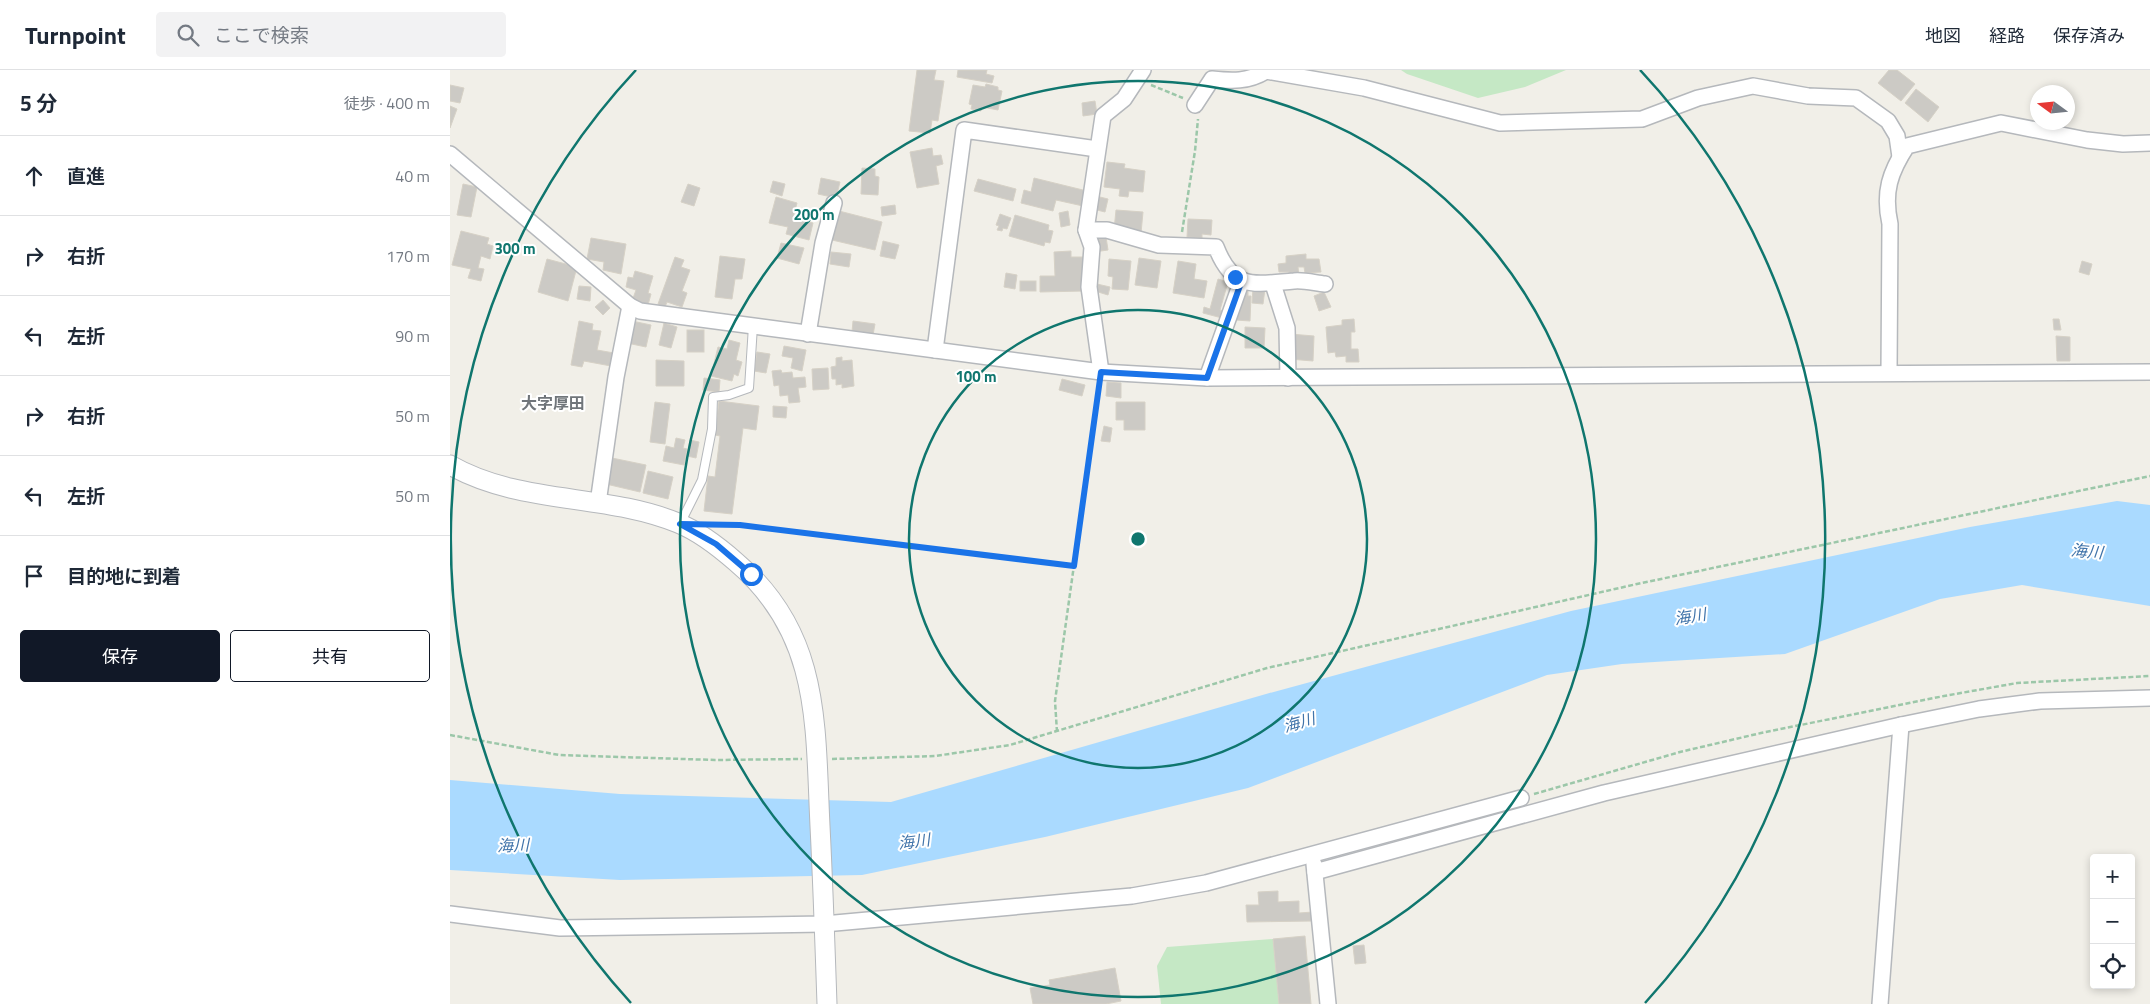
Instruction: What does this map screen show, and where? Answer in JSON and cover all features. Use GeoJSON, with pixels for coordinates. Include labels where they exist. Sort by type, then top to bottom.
{"type":"FeatureCollection","features":[{"type":"Feature","properties":{"kind":"street"},"geometry":{"type":"LineString","coordinates":[[1195,105],[1212,79],[1234,81],[1254,78],[1266,71],[1364,88],[1500,123],[1642,119],[1698,98],[1753,86],[1808,96],[1856,98],[1888,121],[1897,136],[1900,158]]}},
{"type":"Feature","properties":{"kind":"street"},"geometry":{"type":"LineString","coordinates":[[1101,372],[1089,287],[1092,247],[1086,230],[1103,116],[1124,99],[1140,75]]}},
{"type":"Feature","properties":{"kind":"street"},"geometry":{"type":"LineString","coordinates":[[1889,373],[1890,224],[1885,203],[1888,187],[1900,158],[1908,146],[2001,123],[2087,140],[2123,144],[2150,144]]}},
{"type":"Feature","properties":{"kind":"street"},"geometry":{"type":"LineString","coordinates":[[935,350],[964,130],[1097,149]]}},
{"type":"Feature","properties":{"kind":"street"},"geometry":{"type":"LineString","coordinates":[[450,154],[630,306],[640,311],[1101,372],[1207,378],[2150,372]]}},
{"type":"Feature","properties":{"kind":"street"},"geometry":{"type":"LineString","coordinates":[[808,334],[823,243],[834,203]]}},
{"type":"Feature","properties":{"kind":"street"},"geometry":{"type":"LineString","coordinates":[[1086,230],[1107,230],[1159,245],[1216,247],[1224,267],[1235,277],[1242,280],[1273,284],[1296,281],[1325,284]]}},
{"type":"Feature","properties":{"kind":"street"},"geometry":{"type":"LineString","coordinates":[[1207,378],[1242,280]]}},
{"type":"Feature","properties":{"kind":"street"},"geometry":{"type":"LineString","coordinates":[[1273,284],[1287,328],[1288,378]]}},
{"type":"Feature","properties":{"kind":"street"},"geometry":{"type":"LineString","coordinates":[[598,503],[616,377],[630,306]]}},
{"type":"Feature","properties":{"kind":"street"},"geometry":{"type":"LineString","coordinates":[[450,465],[480,479],[526,492],[626,507],[680,524],[716,544],[744,568],[779,610],[794,638],[806,670],[816,728],[828,1004]]}},
{"type":"Feature","properties":{"kind":"street"},"geometry":{"type":"LineString","coordinates":[[1315,872],[1604,793],[1901,725],[1979,709],[2040,701],[2150,698]]}},
{"type":"Feature","properties":{"kind":"street"},"geometry":{"type":"LineString","coordinates":[[1880,1004],[1901,725]]}},
{"type":"Feature","properties":{"kind":"street"},"geometry":{"type":"LineString","coordinates":[[450,914],[560,928],[824,924],[1132,896],[1206,883],[1521,798]]}},
{"type":"Feature","properties":{"kind":"street"},"geometry":{"type":"LineString","coordinates":[[1313,855],[1328,1004]]}},
{"type":"Feature","properties":{"kind":"lane"},"geometry":{"type":"LineString","coordinates":[[680,524],[702,480],[712,429],[713,397],[729,395],[749,388],[753,326]]}},
{"type":"Feature","properties":{"kind":"path"},"geometry":{"type":"LineString","coordinates":[[1140,75],[1195,105],[1198,118],[1195,151],[1180,246]]}},
{"type":"Feature","properties":{"kind":"path"},"geometry":{"type":"LineString","coordinates":[[1056,732],[1055,701],[1101,372]]}},
{"type":"Feature","properties":{"kind":"path"},"geometry":{"type":"LineString","coordinates":[[450,736],[559,755],[715,760],[934,756],[1010,745],[1267,668],[1637,584],[2150,476]]}},
{"type":"Feature","properties":{"kind":"path"},"geometry":{"type":"LineString","coordinates":[[714,524],[749,526],[1074,566]]}},
{"type":"Feature","properties":{"kind":"path"},"geometry":{"type":"LineString","coordinates":[[1521,798],[1689,750],[1944,696],[2017,683],[2150,676]]}},
{"type":"Feature","properties":{"kind":"green space"},"geometry":{"type":"Polygon","coordinates":[[[1401,70],[1566,70],[1525,87],[1478,98],[1407,74],[1401,70]]]}},
{"type":"Feature","properties":{"kind":"green space"},"geometry":{"type":"Polygon","coordinates":[[[1273,939],[1279,1004],[1161,1004],[1157,966],[1167,947],[1273,939]]]}},
{"type":"Feature","properties":{"kind":"water","name":"海川"},"geometry":{"type":"Polygon","coordinates":[[[2117,501],[2150,505],[2150,606],[2022,585],[1940,599],[1785,654],[1622,664],[1547,675],[1248,788],[1045,837],[862,875],[620,880],[450,870],[450,780],[620,794],[891,802],[1266,694],[1571,611],[1970,527],[2117,501]]]}},
{"type":"Feature","properties":{"kind":"building"},"geometry":{"type":"Polygon","coordinates":[[[917,70],[936,70],[934,80],[944,81],[938,121],[932,120],[930,133],[909,131],[917,70]]]}},
{"type":"Feature","properties":{"kind":"building"},"geometry":{"type":"Polygon","coordinates":[[[958,70],[987,70],[986,74],[994,76],[992,83],[957,77],[958,70]]]}},
{"type":"Feature","properties":{"kind":"building"},"geometry":{"type":"Polygon","coordinates":[[[1889,70],[1897,70],[1915,84],[1901,101],[1878,83],[1889,70]]]}},
{"type":"Feature","properties":{"kind":"building"},"geometry":{"type":"Polygon","coordinates":[[[986,84],[998,87],[998,90],[1002,91],[998,110],[982,107],[981,111],[971,109],[972,105],[969,104],[973,85],[985,87],[986,84]]]}},
{"type":"Feature","properties":{"kind":"building"},"geometry":{"type":"Polygon","coordinates":[[[450,85],[464,88],[460,103],[450,101],[450,85]]]}},
{"type":"Feature","properties":{"kind":"building"},"geometry":{"type":"Polygon","coordinates":[[[1916,89],[1939,107],[1928,122],[1905,103],[1916,89]]]}},
{"type":"Feature","properties":{"kind":"building"},"geometry":{"type":"Polygon","coordinates":[[[1095,101],[1097,114],[1083,116],[1082,103],[1095,101]]]}},
{"type":"Feature","properties":{"kind":"building"},"geometry":{"type":"Polygon","coordinates":[[[450,106],[457,109],[450,128],[450,106]]]}},
{"type":"Feature","properties":{"kind":"building"},"geometry":{"type":"Polygon","coordinates":[[[932,148],[933,156],[941,155],[943,164],[936,166],[939,184],[917,188],[910,152],[932,148]]]}},
{"type":"Feature","properties":{"kind":"building"},"geometry":{"type":"Polygon","coordinates":[[[1107,162],[1125,164],[1124,168],[1145,171],[1143,192],[1129,191],[1128,197],[1119,196],[1120,189],[1104,187],[1107,162]]]}},
{"type":"Feature","properties":{"kind":"building"},"geometry":{"type":"Polygon","coordinates":[[[862,168],[875,169],[875,176],[879,177],[878,195],[861,194],[862,168]]]}},
{"type":"Feature","properties":{"kind":"building"},"geometry":{"type":"Polygon","coordinates":[[[821,178],[840,182],[836,198],[818,194],[821,178]]]}},
{"type":"Feature","properties":{"kind":"building"},"geometry":{"type":"Polygon","coordinates":[[[1034,178],[1087,191],[1083,206],[1056,200],[1053,211],[1021,203],[1024,190],[1031,192],[1034,178]]]}},
{"type":"Feature","properties":{"kind":"building"},"geometry":{"type":"Polygon","coordinates":[[[978,179],[1016,189],[1013,201],[974,191],[978,179]]]}},
{"type":"Feature","properties":{"kind":"building"},"geometry":{"type":"Polygon","coordinates":[[[773,181],[785,184],[782,196],[770,192],[773,181]]]}},
{"type":"Feature","properties":{"kind":"building"},"geometry":{"type":"Polygon","coordinates":[[[463,184],[477,187],[471,217],[457,215],[463,184]]]}},
{"type":"Feature","properties":{"kind":"building"},"geometry":{"type":"Polygon","coordinates":[[[688,184],[700,188],[694,206],[681,202],[688,184]]]}},
{"type":"Feature","properties":{"kind":"building"},"geometry":{"type":"Polygon","coordinates":[[[1096,196],[1108,199],[1105,212],[1093,209],[1096,196]]]}},
{"type":"Feature","properties":{"kind":"building"},"geometry":{"type":"Polygon","coordinates":[[[776,197],[797,203],[793,218],[813,223],[809,240],[786,234],[788,227],[769,223],[776,197]]]}},
{"type":"Feature","properties":{"kind":"building"},"geometry":{"type":"Polygon","coordinates":[[[895,205],[896,214],[882,216],[881,207],[895,205]]]}},
{"type":"Feature","properties":{"kind":"building"},"geometry":{"type":"Polygon","coordinates":[[[1116,210],[1143,212],[1141,233],[1114,230],[1116,210]]]}},
{"type":"Feature","properties":{"kind":"building"},"geometry":{"type":"Polygon","coordinates":[[[839,211],[882,222],[875,250],[832,240],[839,211]]]}},
{"type":"Feature","properties":{"kind":"building"},"geometry":{"type":"Polygon","coordinates":[[[1068,211],[1070,225],[1061,227],[1059,213],[1068,211]]]}},
{"type":"Feature","properties":{"kind":"building"},"geometry":{"type":"Polygon","coordinates":[[[1000,214],[1011,218],[1007,229],[1003,228],[1002,231],[997,230],[999,226],[996,225],[1000,214]]]}},
{"type":"Feature","properties":{"kind":"building"},"geometry":{"type":"Polygon","coordinates":[[[1015,215],[1049,225],[1048,230],[1053,231],[1050,243],[1045,242],[1044,246],[1009,236],[1015,215]]]}},
{"type":"Feature","properties":{"kind":"building"},"geometry":{"type":"Polygon","coordinates":[[[1188,219],[1212,220],[1211,235],[1202,234],[1202,238],[1187,237],[1188,219]]]}},
{"type":"Feature","properties":{"kind":"building"},"geometry":{"type":"Polygon","coordinates":[[[461,231],[489,238],[487,244],[493,246],[490,259],[481,256],[478,268],[484,269],[481,281],[468,278],[471,269],[452,265],[461,231]]]}},
{"type":"Feature","properties":{"kind":"building"},"geometry":{"type":"Polygon","coordinates":[[[1106,237],[1108,250],[1094,252],[1092,239],[1106,237]]]}},
{"type":"Feature","properties":{"kind":"building"},"geometry":{"type":"Polygon","coordinates":[[[591,238],[626,244],[621,274],[603,270],[604,262],[587,259],[591,238]]]}},
{"type":"Feature","properties":{"kind":"building"},"geometry":{"type":"Polygon","coordinates":[[[883,241],[899,245],[895,259],[880,256],[883,241]]]}},
{"type":"Feature","properties":{"kind":"building"},"geometry":{"type":"Polygon","coordinates":[[[781,243],[804,248],[799,264],[777,258],[781,243]]]}},
{"type":"Feature","properties":{"kind":"building"},"geometry":{"type":"Polygon","coordinates":[[[1071,251],[1071,257],[1083,257],[1084,291],[1040,292],[1040,276],[1055,276],[1054,252],[1071,251]]]}},
{"type":"Feature","properties":{"kind":"building"},"geometry":{"type":"Polygon","coordinates":[[[831,252],[851,254],[849,267],[830,264],[831,252]]]}},
{"type":"Feature","properties":{"kind":"building"},"geometry":{"type":"Polygon","coordinates":[[[1306,254],[1306,259],[1319,259],[1321,272],[1305,273],[1304,267],[1298,267],[1299,276],[1288,276],[1289,272],[1279,272],[1278,264],[1286,263],[1286,256],[1306,254]]]}},
{"type":"Feature","properties":{"kind":"building"},"geometry":{"type":"Polygon","coordinates":[[[720,256],[745,259],[742,279],[735,279],[732,299],[715,297],[720,256]]]}},
{"type":"Feature","properties":{"kind":"building"},"geometry":{"type":"Polygon","coordinates":[[[675,257],[684,260],[681,267],[690,270],[682,291],[687,293],[682,307],[667,302],[665,307],[658,304],[675,257]]]}},
{"type":"Feature","properties":{"kind":"building"},"geometry":{"type":"Polygon","coordinates":[[[1139,258],[1161,261],[1157,288],[1135,285],[1139,258]]]}},
{"type":"Feature","properties":{"kind":"building"},"geometry":{"type":"Polygon","coordinates":[[[547,259],[577,267],[568,301],[538,292],[547,259]]]}},
{"type":"Feature","properties":{"kind":"building"},"geometry":{"type":"Polygon","coordinates":[[[1109,259],[1131,261],[1128,290],[1112,289],[1113,277],[1108,276],[1109,259]]]}},
{"type":"Feature","properties":{"kind":"building"},"geometry":{"type":"Polygon","coordinates":[[[1178,261],[1196,264],[1194,279],[1207,281],[1204,298],[1173,293],[1178,261]]]}},
{"type":"Feature","properties":{"kind":"building"},"geometry":{"type":"Polygon","coordinates":[[[2082,261],[2092,264],[2089,275],[2079,272],[2082,261]]]}},
{"type":"Feature","properties":{"kind":"building"},"geometry":{"type":"Polygon","coordinates":[[[635,271],[653,276],[648,293],[651,294],[648,305],[632,301],[636,290],[626,287],[628,277],[633,278],[635,271]]]}},
{"type":"Feature","properties":{"kind":"building"},"geometry":{"type":"Polygon","coordinates":[[[1006,273],[1017,275],[1015,289],[1004,287],[1006,273]]]}},
{"type":"Feature","properties":{"kind":"building"},"geometry":{"type":"Polygon","coordinates":[[[1218,279],[1228,282],[1220,310],[1224,311],[1222,318],[1203,313],[1204,307],[1210,309],[1218,279]]]}},
{"type":"Feature","properties":{"kind":"building"},"geometry":{"type":"Polygon","coordinates":[[[1020,281],[1036,281],[1036,291],[1020,291],[1020,281]]]}},
{"type":"Feature","properties":{"kind":"building"},"geometry":{"type":"Polygon","coordinates":[[[1097,284],[1110,287],[1108,295],[1095,291],[1097,284]]]}},
{"type":"Feature","properties":{"kind":"building"},"geometry":{"type":"Polygon","coordinates":[[[579,286],[591,287],[590,301],[577,299],[579,286]]]}},
{"type":"Feature","properties":{"kind":"building"},"geometry":{"type":"Polygon","coordinates":[[[1253,288],[1265,289],[1263,304],[1252,303],[1253,288]]]}},
{"type":"Feature","properties":{"kind":"building"},"geometry":{"type":"Polygon","coordinates":[[[1242,291],[1248,291],[1248,296],[1251,296],[1250,321],[1236,320],[1237,296],[1242,291]]]}},
{"type":"Feature","properties":{"kind":"building"},"geometry":{"type":"Polygon","coordinates":[[[1324,292],[1331,307],[1319,311],[1314,296],[1324,292]]]}},
{"type":"Feature","properties":{"kind":"building"},"geometry":{"type":"Polygon","coordinates":[[[603,300],[610,308],[603,315],[595,307],[603,300]]]}},
{"type":"Feature","properties":{"kind":"building"},"geometry":{"type":"Polygon","coordinates":[[[1354,319],[1355,332],[1351,332],[1351,349],[1358,349],[1359,362],[1346,362],[1346,356],[1336,357],[1335,352],[1328,353],[1326,327],[1342,325],[1342,320],[1354,319]]]}},
{"type":"Feature","properties":{"kind":"building"},"geometry":{"type":"Polygon","coordinates":[[[2053,319],[2059,319],[2061,330],[2054,330],[2053,319]]]}},
{"type":"Feature","properties":{"kind":"building"},"geometry":{"type":"Polygon","coordinates":[[[579,321],[593,324],[592,330],[601,331],[597,350],[614,353],[611,366],[584,361],[582,367],[571,365],[579,321]]]}},
{"type":"Feature","properties":{"kind":"building"},"geometry":{"type":"Polygon","coordinates":[[[632,321],[651,325],[646,347],[627,343],[632,321]]]}},
{"type":"Feature","properties":{"kind":"building"},"geometry":{"type":"Polygon","coordinates":[[[853,321],[875,324],[873,335],[852,332],[853,321]]]}},
{"type":"Feature","properties":{"kind":"building"},"geometry":{"type":"Polygon","coordinates":[[[664,323],[677,327],[671,348],[659,345],[664,323]]]}},
{"type":"Feature","properties":{"kind":"building"},"geometry":{"type":"Polygon","coordinates":[[[1245,327],[1265,328],[1264,348],[1245,348],[1245,327]]]}},
{"type":"Feature","properties":{"kind":"building"},"geometry":{"type":"Polygon","coordinates":[[[687,330],[704,330],[704,352],[687,352],[687,330]]]}},
{"type":"Feature","properties":{"kind":"building"},"geometry":{"type":"Polygon","coordinates":[[[1290,334],[1314,336],[1313,361],[1289,359],[1290,334]]]}},
{"type":"Feature","properties":{"kind":"building"},"geometry":{"type":"Polygon","coordinates":[[[2056,336],[2070,337],[2070,361],[2057,361],[2056,336]]]}},
{"type":"Feature","properties":{"kind":"building"},"geometry":{"type":"Polygon","coordinates":[[[729,340],[740,343],[736,360],[742,362],[738,376],[734,374],[732,381],[711,376],[718,347],[727,349],[729,340]]]}},
{"type":"Feature","properties":{"kind":"building"},"geometry":{"type":"Polygon","coordinates":[[[784,346],[806,350],[802,371],[791,368],[793,358],[782,356],[784,346]]]}},
{"type":"Feature","properties":{"kind":"building"},"geometry":{"type":"Polygon","coordinates":[[[757,352],[770,354],[766,373],[754,371],[757,352]]]}},
{"type":"Feature","properties":{"kind":"building"},"geometry":{"type":"Polygon","coordinates":[[[842,357],[842,361],[852,360],[854,386],[842,388],[842,384],[836,385],[836,379],[832,379],[831,367],[836,366],[836,358],[842,357]]]}},
{"type":"Feature","properties":{"kind":"building"},"geometry":{"type":"Polygon","coordinates":[[[656,360],[684,361],[684,386],[656,386],[656,360]]]}},
{"type":"Feature","properties":{"kind":"building"},"geometry":{"type":"Polygon","coordinates":[[[828,368],[829,389],[813,390],[812,369],[828,368]]]}},
{"type":"Feature","properties":{"kind":"building"},"geometry":{"type":"Polygon","coordinates":[[[781,370],[782,373],[792,372],[793,378],[805,377],[806,387],[798,388],[800,402],[789,403],[788,395],[780,396],[779,385],[774,386],[772,371],[781,370]]]}},
{"type":"Feature","properties":{"kind":"building"},"geometry":{"type":"Polygon","coordinates":[[[704,378],[720,380],[719,392],[703,390],[704,378]]]}},
{"type":"Feature","properties":{"kind":"building"},"geometry":{"type":"Polygon","coordinates":[[[1062,379],[1085,385],[1082,396],[1059,390],[1062,379]]]}},
{"type":"Feature","properties":{"kind":"building"},"geometry":{"type":"Polygon","coordinates":[[[1107,382],[1121,383],[1121,398],[1106,396],[1107,382]]]}},
{"type":"Feature","properties":{"kind":"building"},"geometry":{"type":"Polygon","coordinates":[[[719,401],[759,406],[756,430],[743,428],[732,514],[704,511],[708,476],[715,477],[720,436],[715,435],[719,401]]]}},
{"type":"Feature","properties":{"kind":"building"},"geometry":{"type":"Polygon","coordinates":[[[655,402],[670,404],[665,444],[650,442],[655,402]]]}},
{"type":"Feature","properties":{"kind":"building"},"geometry":{"type":"Polygon","coordinates":[[[1116,402],[1145,402],[1145,430],[1124,430],[1124,420],[1116,420],[1116,402]]]}},
{"type":"Feature","properties":{"kind":"building"},"geometry":{"type":"Polygon","coordinates":[[[773,406],[787,407],[786,418],[773,417],[773,406]]]}},
{"type":"Feature","properties":{"kind":"building"},"geometry":{"type":"Polygon","coordinates":[[[1104,426],[1112,428],[1110,442],[1101,441],[1104,426]]]}},
{"type":"Feature","properties":{"kind":"building"},"geometry":{"type":"Polygon","coordinates":[[[676,438],[685,440],[683,448],[687,449],[684,465],[663,461],[666,446],[674,448],[676,438]]]}},
{"type":"Feature","properties":{"kind":"building"},"geometry":{"type":"Polygon","coordinates":[[[690,440],[699,442],[696,458],[687,456],[690,440]]]}},
{"type":"Feature","properties":{"kind":"building"},"geometry":{"type":"Polygon","coordinates":[[[612,458],[646,465],[640,492],[606,484],[612,458]]]}},
{"type":"Feature","properties":{"kind":"building"},"geometry":{"type":"Polygon","coordinates":[[[648,471],[673,477],[668,499],[643,493],[648,471]]]}},
{"type":"Feature","properties":{"kind":"building"},"geometry":{"type":"Polygon","coordinates":[[[1278,891],[1278,902],[1299,901],[1299,913],[1313,912],[1313,921],[1247,922],[1246,905],[1259,905],[1258,892],[1278,891]]]}},
{"type":"Feature","properties":{"kind":"building"},"geometry":{"type":"Polygon","coordinates":[[[1305,936],[1311,1004],[1279,1004],[1273,939],[1305,936]]]}},
{"type":"Feature","properties":{"kind":"building"},"geometry":{"type":"Polygon","coordinates":[[[1364,945],[1366,963],[1355,964],[1353,946],[1364,945]]]}},
{"type":"Feature","properties":{"kind":"building"},"geometry":{"type":"Polygon","coordinates":[[[1115,968],[1121,1001],[1106,1004],[1033,1004],[1030,988],[1050,985],[1049,980],[1115,968]]]}},
{"type":"Feature","properties":{"kind":"district","name":"大字厚田"},"geometry":{"type":"Point","coordinates":[553,403]}},
{"type":"Feature","properties":{"kind":"route"},"geometry":{"type":"LineString","coordinates":[[751,574],[716,544],[680,524],[740,525],[1074,566],[1101,372],[1207,378],[1242,280],[1235,277]]}}]}
